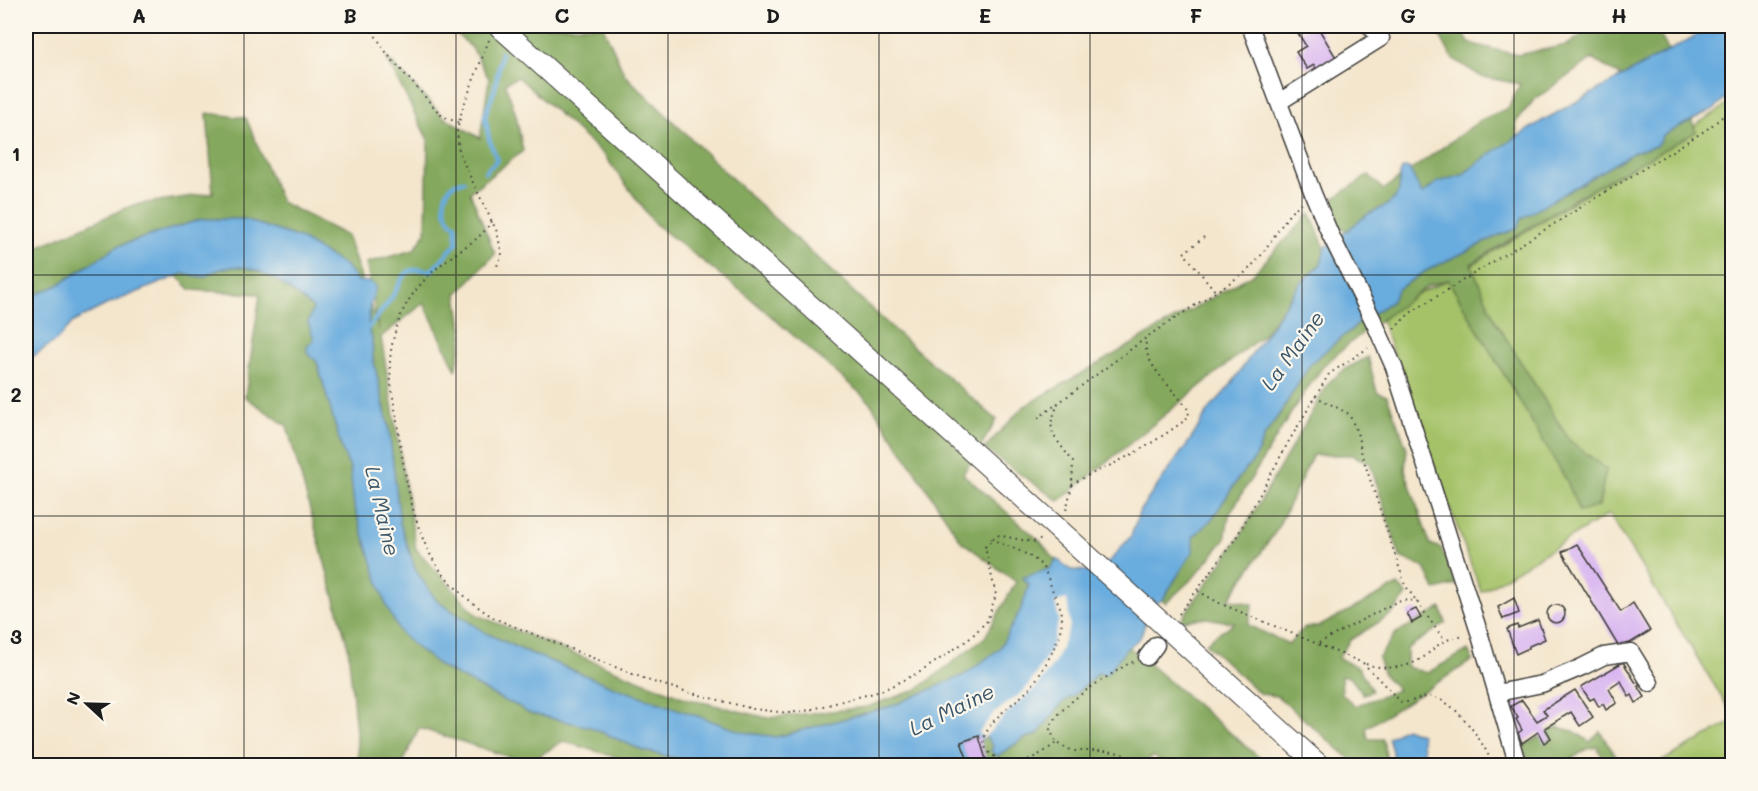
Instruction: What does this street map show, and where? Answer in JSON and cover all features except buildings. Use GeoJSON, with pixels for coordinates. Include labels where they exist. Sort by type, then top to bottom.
{"type":"FeatureCollection","features":[{"type":"Feature","properties":{"kind":"main road"},"geometry":{"type":"LineString","coordinates":[[494,32],[1026,500],[1320,765]]}},
{"type":"Feature","properties":{"kind":"street"},"geometry":{"type":"LineString","coordinates":[[1250,26],[1314,196],[1331,236],[1383,341],[1397,376],[1479,632],[1518,765]]}},
{"type":"Feature","properties":{"kind":"street"},"geometry":{"type":"LineString","coordinates":[[1279,102],[1381,38],[1370,26]]}},
{"type":"Feature","properties":{"kind":"street"},"geometry":{"type":"LineString","coordinates":[[1497,693],[1542,684],[1582,668],[1604,656],[1631,652],[1650,683]]}},
{"type":"Feature","properties":{"kind":"path"},"geometry":{"type":"LineString","coordinates":[[369,26],[388,55],[442,116],[459,123]]}},
{"type":"Feature","properties":{"kind":"path"},"geometry":{"type":"LineString","coordinates":[[494,32],[462,110],[457,131],[459,152],[497,232],[502,255],[496,268]]}},
{"type":"Feature","properties":{"kind":"path"},"geometry":{"type":"LineString","coordinates":[[1383,341],[1410,313],[1706,130],[1732,109]]}},
{"type":"Feature","properties":{"kind":"path"},"geometry":{"type":"LineString","coordinates":[[1038,417],[1146,339],[1246,272],[1260,257],[1290,213],[1299,204],[1314,196]]}},
{"type":"Feature","properties":{"kind":"path"},"geometry":{"type":"LineString","coordinates":[[492,221],[483,235],[455,254],[412,295],[401,315],[393,342],[390,364],[408,485],[420,528],[431,556],[447,579],[482,610],[496,619],[669,687],[753,709],[788,713],[806,711],[881,691],[922,671],[969,639],[987,621],[996,595],[985,547],[991,539],[997,535],[1032,542],[1052,536]]}},
{"type":"Feature","properties":{"kind":"path"},"geometry":{"type":"LineString","coordinates":[[1204,237],[1184,253],[1216,292]]}},
{"type":"Feature","properties":{"kind":"path"},"geometry":{"type":"LineString","coordinates":[[1072,485],[1082,477],[1095,473],[1154,443],[1188,418],[1190,411],[1182,399],[1151,364],[1144,349],[1146,339]]}},
{"type":"Feature","properties":{"kind":"path"},"geometry":{"type":"LineString","coordinates":[[1365,349],[1329,374],[1236,538],[1198,591],[1219,603],[1377,668],[1396,667],[1421,659],[1445,641],[1479,632]]}},
{"type":"Feature","properties":{"kind":"path"},"geometry":{"type":"LineString","coordinates":[[1316,396],[1349,414],[1357,432],[1362,455],[1405,585],[1445,641]]}},
{"type":"Feature","properties":{"kind":"path"},"geometry":{"type":"LineString","coordinates":[[1058,403],[1051,423],[1053,435],[1073,462],[1072,485],[1066,514]]}},
{"type":"Feature","properties":{"kind":"path"},"geometry":{"type":"LineString","coordinates":[[991,539],[1041,564],[1062,615],[1057,643],[1040,674],[1029,689],[1004,711],[985,734],[984,742],[989,753],[1001,760],[1019,762],[1043,753],[1056,743]]}},
{"type":"Feature","properties":{"kind":"path"},"geometry":{"type":"LineString","coordinates":[[1318,644],[1396,602],[1408,600],[1417,602]]}},
{"type":"Feature","properties":{"kind":"path"},"geometry":{"type":"LineString","coordinates":[[1143,765],[1119,753],[1073,751],[1056,743],[1050,729],[1054,719],[1071,703],[1126,665],[1151,651]]}},
{"type":"Feature","properties":{"kind":"path"},"geometry":{"type":"LineString","coordinates":[[1363,663],[1401,702],[1407,703],[1428,697],[1436,698],[1458,712],[1480,739],[1493,765]]}},
{"type":"Feature","properties":{"kind":"green space"},"geometry":{"type":"Polygon","coordinates":[[[448,26],[603,26],[625,75],[903,338],[997,420],[963,474],[1040,541],[1116,636],[1268,765],[1164,765],[1154,756],[1138,766],[644,766],[563,741],[528,763],[419,728],[402,765],[359,765],[348,647],[287,426],[245,397],[260,294],[191,290],[146,245],[26,313],[26,252],[133,205],[213,193],[207,113],[246,118],[281,202],[347,236],[379,330],[366,263],[414,250],[426,232],[428,140],[386,57],[445,118],[480,138],[489,79],[472,48],[448,26]],[[518,77],[505,83],[516,115],[523,151],[470,192],[495,254],[457,294],[463,336],[456,370],[424,303],[381,337],[416,549],[477,615],[685,698],[768,718],[867,707],[918,689],[985,637],[1016,582],[961,541],[869,401],[750,298],[654,223],[605,156],[518,77]]]}},
{"type":"Feature","properties":{"kind":"green space"},"geometry":{"type":"Polygon","coordinates":[[[1435,26],[1460,26],[1469,43],[1517,55],[1567,45],[1595,26],[1671,26],[1660,34],[1674,62],[1632,83],[1592,59],[1534,100],[1516,122],[1518,145],[1370,244],[1336,225],[1333,199],[1369,175],[1383,190],[1481,120],[1508,108],[1520,84],[1482,77],[1452,58],[1435,26]]]}},
{"type":"Feature","properties":{"kind":"green space"},"geometry":{"type":"Polygon","coordinates":[[[1732,102],[1732,714],[1609,514],[1481,592],[1378,312],[1448,280],[1732,102]]]}},
{"type":"Feature","properties":{"kind":"green space"},"geometry":{"type":"Polygon","coordinates":[[[1689,113],[1696,132],[1578,197],[1471,264],[1496,322],[1569,440],[1606,469],[1599,506],[1579,512],[1567,481],[1448,280],[1428,286],[1360,335],[1324,365],[1296,405],[1229,515],[1225,540],[1194,577],[1166,603],[1154,595],[1298,371],[1384,291],[1689,113]]]}},
{"type":"Feature","properties":{"kind":"green space"},"geometry":{"type":"Polygon","coordinates":[[[1310,213],[1325,248],[1321,264],[1299,285],[1263,335],[1059,501],[984,449],[1023,407],[1253,274],[1310,213]]]}},
{"type":"Feature","properties":{"kind":"green space"},"geometry":{"type":"Polygon","coordinates":[[[1368,357],[1377,392],[1387,396],[1407,448],[1405,470],[1430,544],[1441,548],[1456,585],[1435,590],[1425,568],[1400,557],[1370,463],[1352,455],[1313,455],[1276,531],[1229,599],[1253,604],[1248,625],[1289,644],[1304,628],[1320,626],[1398,585],[1407,595],[1392,614],[1350,640],[1338,658],[1359,668],[1372,691],[1363,694],[1350,677],[1341,676],[1342,694],[1355,706],[1398,690],[1384,675],[1378,658],[1396,633],[1441,608],[1446,623],[1407,649],[1407,667],[1427,673],[1468,650],[1473,660],[1366,728],[1368,739],[1383,739],[1388,765],[1357,765],[1277,696],[1260,694],[1206,644],[1234,623],[1207,618],[1180,621],[1238,540],[1329,382],[1347,368],[1368,357]]]}},
{"type":"Feature","properties":{"kind":"green space"},"geometry":{"type":"Polygon","coordinates":[[[1732,722],[1732,765],[1655,765],[1732,722]]]}},
{"type":"Feature","properties":{"kind":"green space"},"geometry":{"type":"Polygon","coordinates":[[[1556,727],[1574,731],[1590,742],[1600,731],[1621,765],[1596,765],[1605,762],[1597,747],[1587,749],[1564,764],[1528,765],[1523,746],[1556,727]]]}},
{"type":"Feature","properties":{"kind":"water","name":"La Maine"},"geometry":{"type":"Polygon","coordinates":[[[1713,26],[1732,26],[1732,96],[1728,96],[1714,109],[1663,135],[1656,146],[1636,151],[1521,219],[1517,229],[1426,271],[1398,289],[1391,302],[1364,319],[1311,363],[1265,435],[1254,460],[1240,476],[1212,519],[1193,537],[1193,551],[1163,599],[1151,607],[1140,638],[1126,649],[1107,674],[1098,673],[1062,703],[1037,735],[1025,738],[997,756],[991,751],[993,746],[986,737],[980,740],[978,736],[962,742],[970,765],[706,765],[644,751],[590,727],[528,713],[443,668],[414,646],[399,631],[386,605],[354,506],[350,468],[343,453],[317,362],[307,353],[307,347],[314,339],[308,323],[313,308],[288,288],[262,273],[248,268],[234,267],[204,277],[182,274],[106,305],[73,322],[57,340],[26,361],[26,299],[58,285],[118,246],[202,219],[244,219],[299,238],[346,266],[358,281],[370,282],[376,287],[370,306],[368,328],[372,338],[373,358],[389,428],[400,523],[416,571],[437,601],[486,633],[614,687],[743,732],[776,737],[892,706],[966,674],[999,649],[1021,609],[1029,585],[1022,578],[1051,568],[1057,559],[1071,570],[1089,571],[1110,561],[1131,536],[1140,510],[1191,439],[1208,411],[1230,386],[1299,285],[1321,264],[1325,248],[1368,214],[1387,205],[1395,198],[1399,191],[1400,174],[1403,168],[1409,168],[1422,194],[1438,182],[1462,175],[1542,121],[1713,26]]]}},
{"type":"Feature","properties":{"kind":"water"},"geometry":{"type":"Polygon","coordinates":[[[1405,728],[1421,734],[1425,765],[1396,765],[1388,738],[1405,728]]]}},
{"type":"Feature","properties":{"kind":"pier"},"geometry":{"type":"Polygon","coordinates":[[[1067,599],[1070,626],[1055,662],[1038,686],[1005,715],[983,739],[979,732],[993,714],[1023,692],[1034,678],[1051,648],[1059,620],[1055,602],[1067,599]]]}},
{"type":"Feature","properties":{"kind":"waterway"},"geometry":{"type":"LineString","coordinates":[[485,172],[497,160],[489,139],[485,116],[495,88],[501,53]]}},
{"type":"Feature","properties":{"kind":"waterway"},"geometry":{"type":"LineString","coordinates":[[365,329],[392,297],[405,275],[414,270],[431,271],[457,243],[456,226],[447,214],[445,200],[450,187],[464,181]]}}]}
